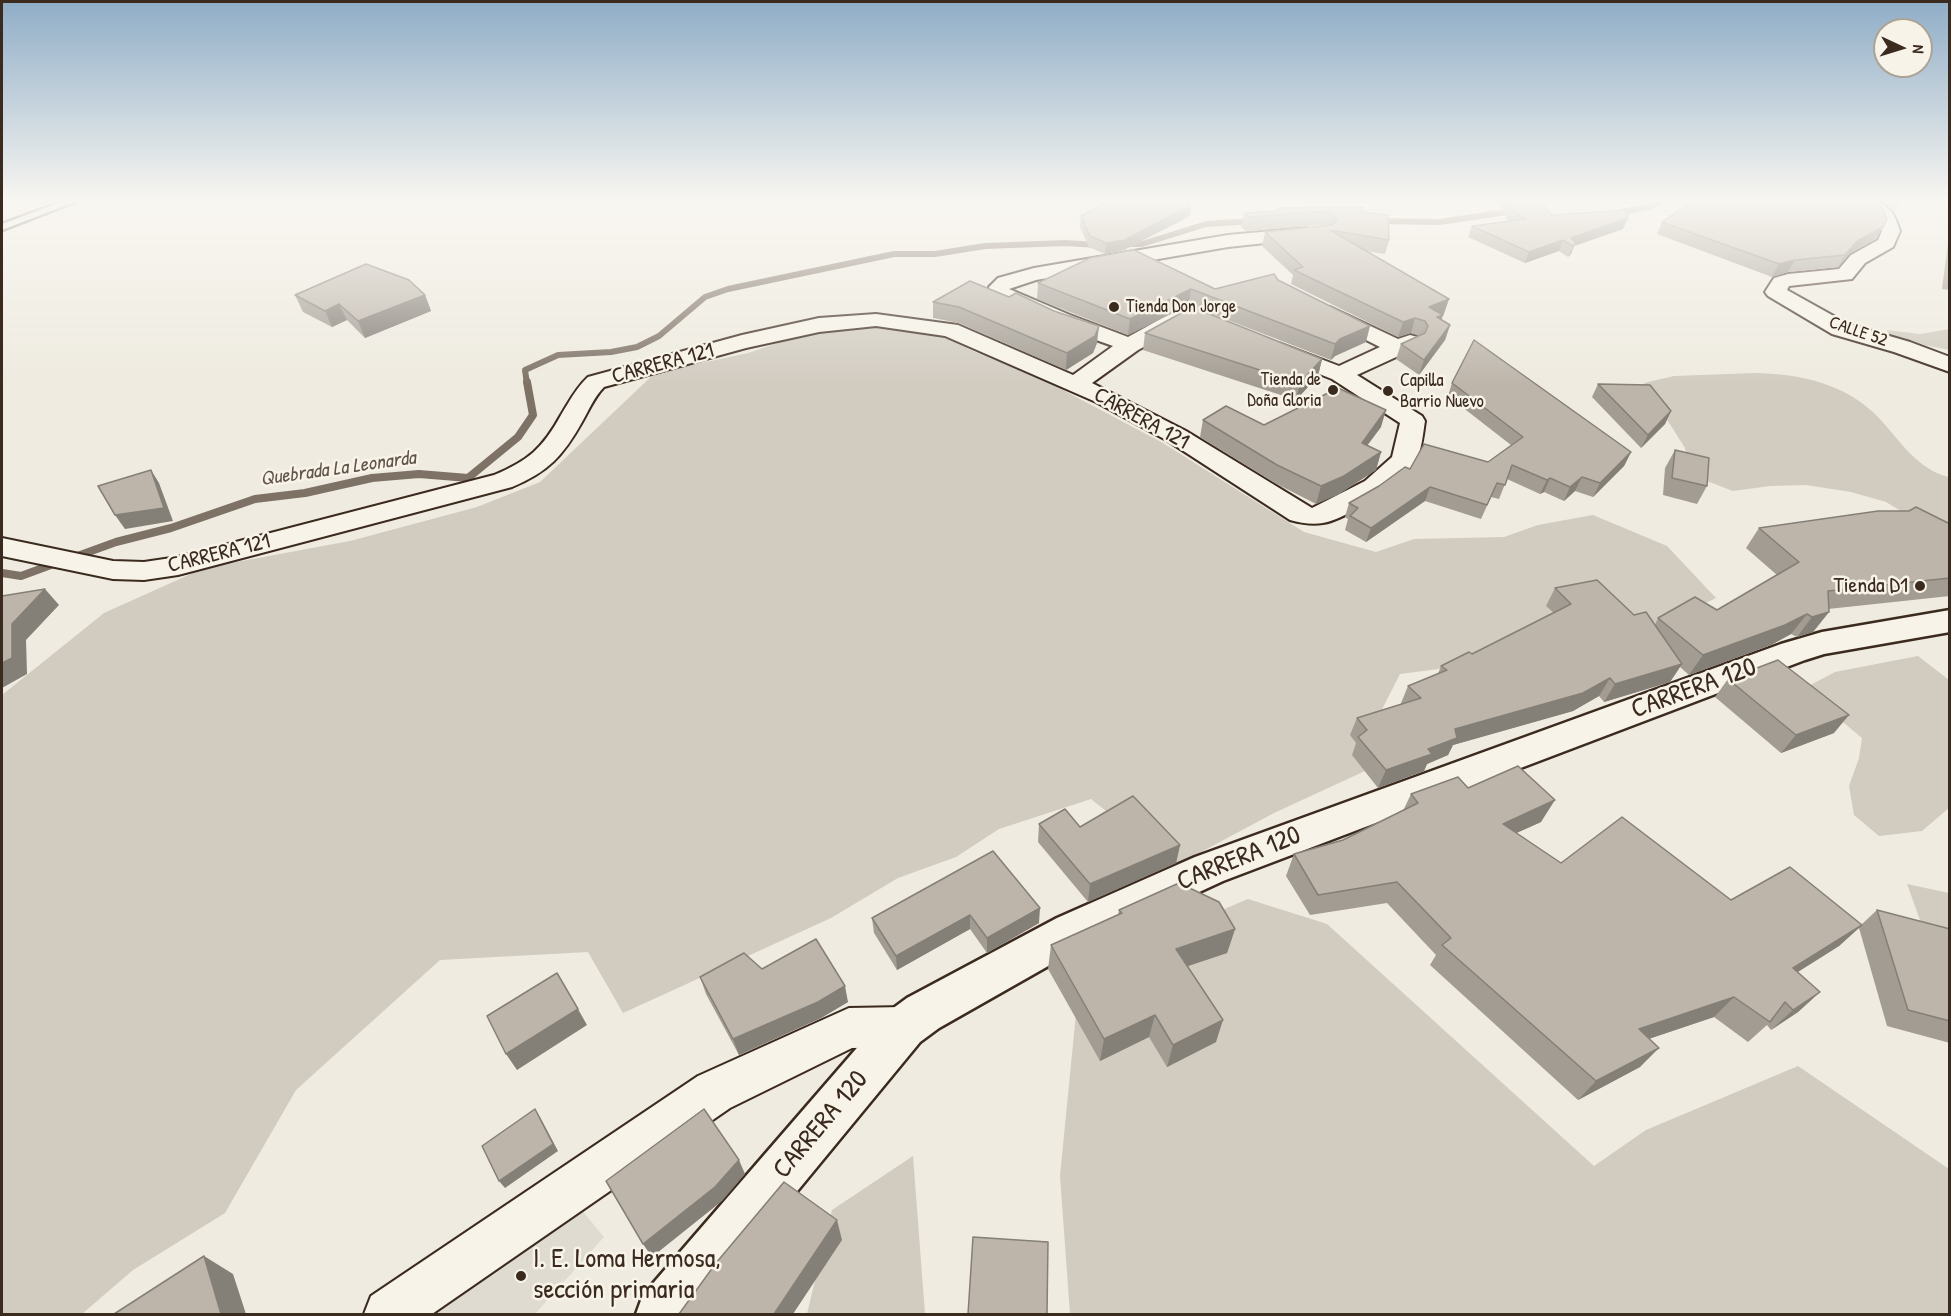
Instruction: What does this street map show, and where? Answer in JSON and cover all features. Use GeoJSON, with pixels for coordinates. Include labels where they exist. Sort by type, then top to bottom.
{"type":"FeatureCollection","features":[{"type":"Feature","properties":{"kind":"street"},"geometry":{"type":"LineString","coordinates":[[1102,262],[1034,274],[1005,282],[999,287],[999,292],[1038,310],[1130,345]]}},
{"type":"Feature","properties":{"kind":"street","name":"CALLE 52"},"geometry":{"type":"LineString","coordinates":[[1855,262],[1845,275],[1788,280],[1781,282],[1774,291],[1840,328],[1902,346],[1950,365]]}},
{"type":"Feature","properties":{"kind":"street"},"geometry":{"type":"LineString","coordinates":[[1256,342],[1340,374],[1404,344],[1315,306]]}},
{"type":"Feature","properties":{"kind":"street"},"geometry":{"type":"LineString","coordinates":[[1075,384],[1130,345],[1188,313],[1205,321]]}},
{"type":"Feature","properties":{"kind":"street","name":"CARRERA 121"},"geometry":{"type":"LineString","coordinates":[[2,547],[113,570],[144,571],[178,566],[503,482],[527,472],[545,460],[558,443],[588,389],[596,382],[742,342],[819,325],[876,320],[950,330],[1104,396],[1177,436],[1300,514],[1323,515],[1374,487],[1404,460],[1413,421],[1340,374]]}},
{"type":"Feature","properties":{"kind":"street","name":"CARRERA 120"},"geometry":{"type":"LineString","coordinates":[[662,1314],[904,1027],[923,1013],[1072,931],[1209,869],[1793,652],[1822,643],[1950,621]]}},
{"type":"Feature","properties":{"kind":"street"},"geometry":{"type":"LineString","coordinates":[[389,1314],[714,1092],[849,1028],[904,1027]]}},
{"type":"Feature","properties":{"kind":"shaded area"},"geometry":{"type":"Polygon","coordinates":[[[880,325],[943,336],[975,352],[1014,364],[1163,443],[1304,532],[1376,552],[1414,539],[1504,537],[1538,525],[1593,515],[1667,546],[1716,598],[1653,629],[1476,664],[1400,674],[1371,731],[1365,771],[1274,813],[1175,866],[1091,799],[999,829],[956,857],[898,878],[831,918],[623,1013],[588,952],[440,960],[296,1090],[225,1213],[133,1270],[82,1314],[2,1314],[2,695],[104,613],[204,568],[350,541],[477,507],[540,482],[655,373],[748,353],[820,329],[880,325]]]}},
{"type":"Feature","properties":{"kind":"shaded area"},"geometry":{"type":"Polygon","coordinates":[[[1949,329],[1949,350],[1889,338],[1887,330],[1920,334],[1949,329]]]}},
{"type":"Feature","properties":{"kind":"shaded area"},"geometry":{"type":"Polygon","coordinates":[[[1754,373],[1806,379],[1838,389],[1853,397],[1880,419],[1919,461],[1928,468],[1949,477],[1949,540],[1886,502],[1851,492],[1806,485],[1770,486],[1733,491],[1707,481],[1690,469],[1685,448],[1644,383],[1674,376],[1754,373]]]}},
{"type":"Feature","properties":{"kind":"shaded area"},"geometry":{"type":"Polygon","coordinates":[[[1918,656],[1949,680],[1949,808],[1922,831],[1879,836],[1854,815],[1849,786],[1859,758],[1862,738],[1803,689],[1835,672],[1918,656]]]}},
{"type":"Feature","properties":{"kind":"shaded area"},"geometry":{"type":"Polygon","coordinates":[[[1907,884],[1949,893],[1949,1000],[1907,884]]]}},
{"type":"Feature","properties":{"kind":"shaded area"},"geometry":{"type":"Polygon","coordinates":[[[1248,899],[1327,924],[1594,1166],[1646,1130],[1798,1066],[1949,1169],[1949,1314],[1070,1314],[1060,1176],[1079,983],[1125,951],[1248,899]]]}},
{"type":"Feature","properties":{"kind":"shaded area"},"geometry":{"type":"Polygon","coordinates":[[[913,1156],[925,1314],[807,1314],[832,1210],[913,1156]]]}},
{"type":"Feature","properties":{"kind":"shaded area","name":"I. E. Loma Hermosa, sección primaria"},"geometry":{"type":"Polygon","coordinates":[[[575,1202],[604,1237],[535,1314],[420,1314],[575,1202]]]}},
{"type":"Feature","properties":{"kind":"building"},"geometry":{"type":"Polygon","coordinates":[[[1081,262],[1160,262],[1215,289],[1274,274],[1278,280],[1370,326],[1340,339],[1335,344],[1191,289],[1130,319],[1038,283],[1081,262]]]}},
{"type":"Feature","properties":{"kind":"building"},"geometry":{"type":"Polygon","coordinates":[[[1298,262],[1386,262],[1449,299],[1429,307],[1443,315],[1437,317],[1450,325],[1424,360],[1401,344],[1425,333],[1428,326],[1425,321],[1415,318],[1403,322],[1294,270],[1303,267],[1298,262]]]}},
{"type":"Feature","properties":{"kind":"building"},"geometry":{"type":"Polygon","coordinates":[[[366,264],[409,280],[425,295],[358,321],[339,304],[325,311],[295,295],[366,264]]]}},
{"type":"Feature","properties":{"kind":"building"},"geometry":{"type":"Polygon","coordinates":[[[970,281],[1009,297],[1016,293],[1054,311],[1099,326],[1095,336],[1067,353],[959,307],[933,302],[970,281]]]}},
{"type":"Feature","properties":{"kind":"building"},"geometry":{"type":"Polygon","coordinates":[[[1192,307],[1322,359],[1300,383],[1145,333],[1192,307]]]}},
{"type":"Feature","properties":{"kind":"building"},"geometry":{"type":"Polygon","coordinates":[[[1474,340],[1631,452],[1600,483],[1582,477],[1570,487],[1512,465],[1505,485],[1497,483],[1487,505],[1430,487],[1371,528],[1350,516],[1358,508],[1349,503],[1379,486],[1405,467],[1410,469],[1424,444],[1488,462],[1523,437],[1452,383],[1474,340]]]}},
{"type":"Feature","properties":{"kind":"building"},"geometry":{"type":"Polygon","coordinates":[[[1598,384],[1650,385],[1671,411],[1648,435],[1598,384]]]}},
{"type":"Feature","properties":{"kind":"building"},"geometry":{"type":"Polygon","coordinates":[[[1338,388],[1386,410],[1362,443],[1381,452],[1344,476],[1321,486],[1277,465],[1203,420],[1226,406],[1264,425],[1338,388]]]}},
{"type":"Feature","properties":{"kind":"building"},"geometry":{"type":"Polygon","coordinates":[[[1675,450],[1709,458],[1707,486],[1672,478],[1675,450]]]}},
{"type":"Feature","properties":{"kind":"building"},"geometry":{"type":"Polygon","coordinates":[[[151,470],[164,508],[115,515],[98,486],[151,470]]]}},
{"type":"Feature","properties":{"kind":"building"},"geometry":{"type":"Polygon","coordinates":[[[1916,507],[1950,524],[1950,578],[1828,591],[1829,612],[1812,617],[1807,614],[1785,625],[1703,655],[1658,618],[1695,597],[1717,610],[1799,562],[1759,528],[1878,511],[1909,511],[1916,507]]]}},
{"type":"Feature","properties":{"kind":"building"},"geometry":{"type":"Polygon","coordinates":[[[1597,580],[1634,615],[1646,612],[1682,664],[1615,684],[1610,678],[1583,693],[1455,729],[1457,738],[1428,749],[1432,754],[1386,770],[1358,737],[1367,730],[1357,718],[1421,698],[1408,686],[1447,670],[1441,666],[1469,652],[1472,654],[1571,604],[1555,588],[1597,580]]]}},
{"type":"Feature","properties":{"kind":"building"},"geometry":{"type":"Polygon","coordinates":[[[45,589],[12,624],[12,658],[2,663],[2,596],[45,589]]]}},
{"type":"Feature","properties":{"kind":"building"},"geometry":{"type":"Polygon","coordinates":[[[1778,660],[1849,715],[1796,735],[1728,679],[1778,660]]]}},
{"type":"Feature","properties":{"kind":"building"},"geometry":{"type":"Polygon","coordinates":[[[1518,766],[1555,800],[1503,824],[1561,863],[1622,817],[1731,900],[1790,867],[1862,925],[1793,968],[1820,992],[1793,1010],[1785,1002],[1770,1022],[1734,997],[1639,1029],[1659,1048],[1596,1081],[1442,945],[1451,938],[1397,882],[1318,895],[1294,854],[1343,840],[1418,803],[1411,794],[1458,777],[1468,788],[1518,766]]]}},
{"type":"Feature","properties":{"kind":"building"},"geometry":{"type":"Polygon","coordinates":[[[1133,796],[1180,845],[1090,884],[1039,824],[1065,809],[1080,827],[1133,796]]]}},
{"type":"Feature","properties":{"kind":"building"},"geometry":{"type":"Polygon","coordinates":[[[993,851],[1040,908],[987,938],[970,915],[896,956],[872,918],[993,851]]]}},
{"type":"Feature","properties":{"kind":"building"},"geometry":{"type":"Polygon","coordinates":[[[1179,883],[1219,902],[1235,929],[1176,949],[1223,1020],[1173,1045],[1155,1015],[1104,1039],[1051,945],[1122,913],[1119,910],[1179,883]]]}},
{"type":"Feature","properties":{"kind":"building"},"geometry":{"type":"Polygon","coordinates":[[[1877,910],[1950,929],[1950,1021],[1908,1010],[1877,910]]]}},
{"type":"Feature","properties":{"kind":"building"},"geometry":{"type":"Polygon","coordinates":[[[816,939],[845,986],[818,1002],[733,1039],[700,977],[744,953],[762,969],[816,939]]]}},
{"type":"Feature","properties":{"kind":"building"},"geometry":{"type":"Polygon","coordinates":[[[557,973],[578,1009],[506,1054],[487,1016],[557,973]]]}},
{"type":"Feature","properties":{"kind":"building"},"geometry":{"type":"Polygon","coordinates":[[[535,1109],[553,1144],[499,1181],[482,1146],[535,1109]]]}},
{"type":"Feature","properties":{"kind":"building"},"geometry":{"type":"Polygon","coordinates":[[[704,1109],[739,1160],[715,1187],[643,1244],[606,1181],[704,1109]]]}},
{"type":"Feature","properties":{"kind":"building"},"geometry":{"type":"Polygon","coordinates":[[[784,1182],[837,1220],[774,1314],[679,1314],[716,1263],[784,1182]]]}},
{"type":"Feature","properties":{"kind":"building"},"geometry":{"type":"Polygon","coordinates":[[[973,1237],[1048,1242],[1047,1314],[968,1314],[973,1237]]]}},
{"type":"Feature","properties":{"kind":"building"},"geometry":{"type":"Polygon","coordinates":[[[204,1256],[221,1314],[114,1314],[204,1256]]]}},
{"type":"Feature","properties":{"kind":"waterway","name":"Quebrada La Leonarda"},"geometry":{"type":"LineString","coordinates":[[527,384],[525,370],[558,355],[611,352],[637,347],[659,336],[705,297],[728,289],[854,262]]}},
{"type":"Feature","properties":{"kind":"waterway","name":"Quebrada La Leonarda"},"geometry":{"type":"LineString","coordinates":[[72,558],[116,542],[171,528],[255,499],[305,493],[372,478],[419,474],[468,478],[518,437],[533,415],[527,382]]}},
{"type":"Feature","properties":{"kind":"waterway","name":"Quebrada La Leonarda"},"geometry":{"type":"LineString","coordinates":[[2,573],[21,576],[59,562]]}},
{"type":"Feature","properties":{"kind":"place","name":"Tienda Don Jorge"},"geometry":{"type":"Point","coordinates":[1114,307]}},
{"type":"Feature","properties":{"kind":"place","name":"Tienda de Doña Gloria"},"geometry":{"type":"Point","coordinates":[1333,390]}},
{"type":"Feature","properties":{"kind":"place","name":"Capilla Barrio Nuevo"},"geometry":{"type":"Point","coordinates":[1388,391]}},
{"type":"Feature","properties":{"kind":"place","name":"Tienda D1"},"geometry":{"type":"Point","coordinates":[1920,586]}},
{"type":"Feature","properties":{"kind":"place","name":"I. E. Loma Hermosa, sección primaria"},"geometry":{"type":"Point","coordinates":[521,1276]}}]}
